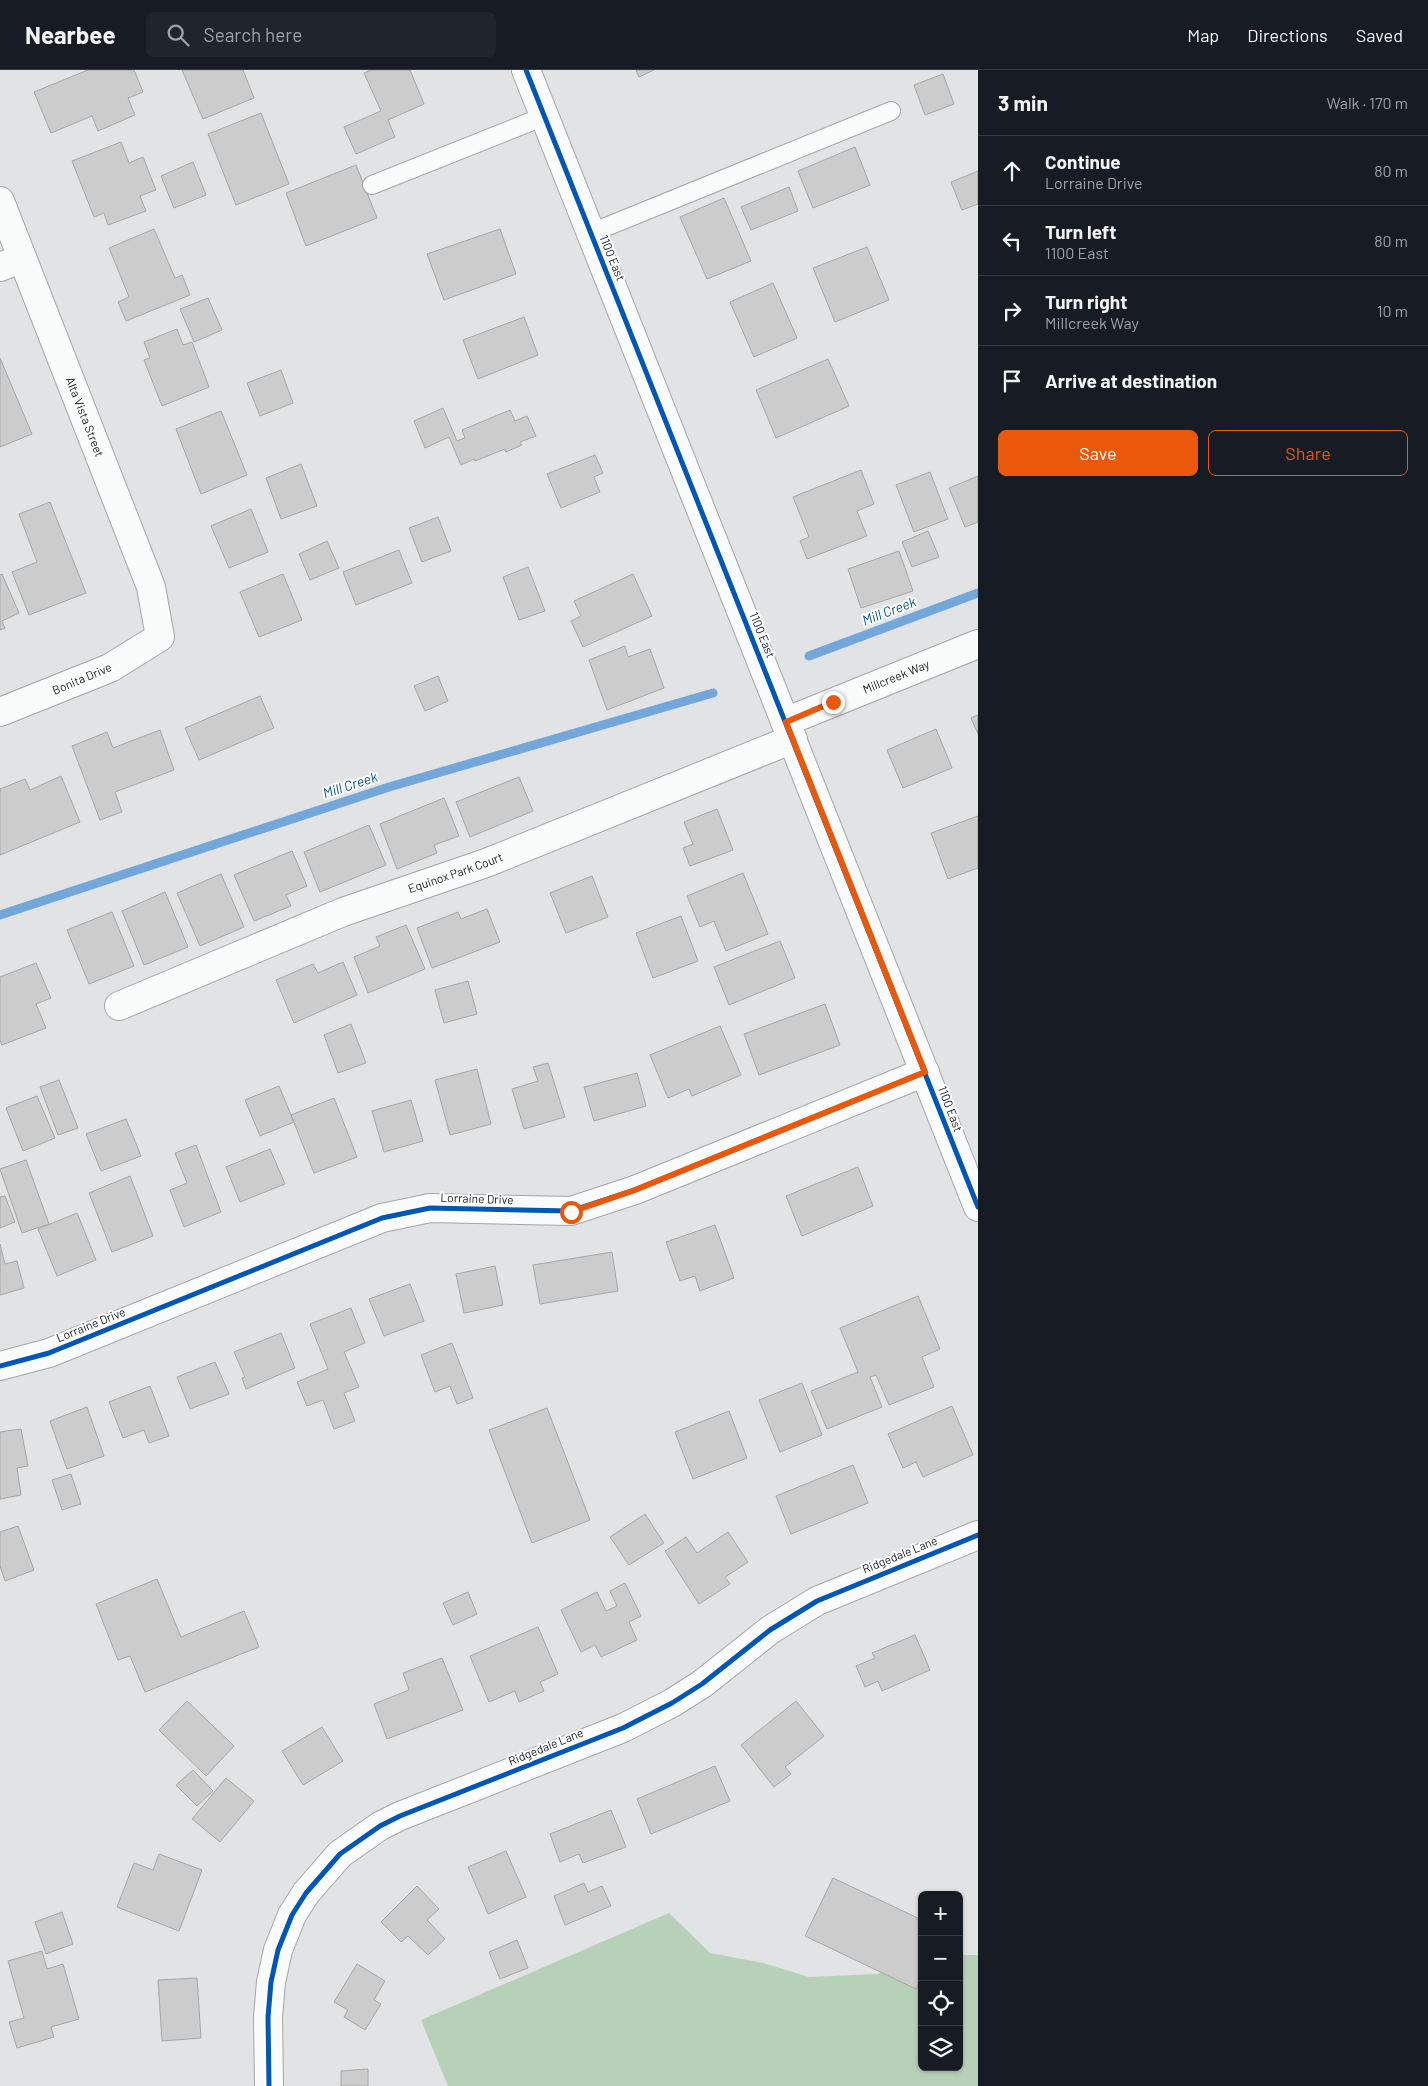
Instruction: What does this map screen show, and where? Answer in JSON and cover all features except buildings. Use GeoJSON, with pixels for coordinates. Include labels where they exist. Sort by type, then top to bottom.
{"type":"FeatureCollection","features":[{"type":"Feature","properties":{"kind":"street","name":"1100 East"},"geometry":{"type":"LineString","coordinates":[[526,70],[978,1207]]}},
{"type":"Feature","properties":{"kind":"street","name":"Alta Vista Street"},"geometry":{"type":"LineString","coordinates":[[0,201],[11,263],[151,586],[160,637]]}},
{"type":"Feature","properties":{"kind":"street","name":"Bonita Drive"},"geometry":{"type":"LineString","coordinates":[[0,712],[110,668],[160,637]]}},
{"type":"Feature","properties":{"kind":"street","name":"Millcreek Way"},"geometry":{"type":"LineString","coordinates":[[789,730],[978,644]]}},
{"type":"Feature","properties":{"kind":"street","name":"Equinox Park Court"},"geometry":{"type":"LineString","coordinates":[[119,1006],[343,912],[486,863],[789,730]]}},
{"type":"Feature","properties":{"kind":"street","name":"Lorraine Drive"},"geometry":{"type":"LineString","coordinates":[[0,1366],[49,1353],[382,1218],[430,1208],[571,1212],[635,1190],[925,1072]]}},
{"type":"Feature","properties":{"kind":"street","name":"Ridgedale Lane"},"geometry":{"type":"LineString","coordinates":[[269,2086],[268,2017],[271,1982],[278,1950],[292,1916],[306,1894],[333,1861],[358,1840],[400,1816],[614,1731],[649,1715],[702,1684],[770,1630],[816,1601],[978,1535]]}},
{"type":"Feature","properties":{"kind":"lane"},"geometry":{"type":"LineString","coordinates":[[591,233],[891,111]]}},
{"type":"Feature","properties":{"kind":"lane"},"geometry":{"type":"LineString","coordinates":[[372,185],[545,116]]}},
{"type":"Feature","properties":{"kind":"green space"},"geometry":{"type":"Polygon","coordinates":[[[669,1913],[710,1953],[763,1963],[809,1977],[877,1974],[918,1959],[918,2071],[963,2071],[963,1955],[978,1955],[978,2086],[448,2086],[421,2020],[669,1913]]]}},
{"type":"Feature","properties":{"kind":"waterway","name":"Mill Creek"},"geometry":{"type":"LineString","coordinates":[[809,656],[978,593]]}},
{"type":"Feature","properties":{"kind":"waterway","name":"Mill Creek"},"geometry":{"type":"LineString","coordinates":[[0,915],[389,787],[713,693]]}},
{"type":"Feature","properties":{"kind":"cycle path"},"geometry":{"type":"LineString","coordinates":[[526,70],[978,1207]]}},
{"type":"Feature","properties":{"kind":"cycle path"},"geometry":{"type":"LineString","coordinates":[[0,1366],[49,1353],[382,1218],[430,1208],[571,1211],[635,1190],[925,1072]]}},
{"type":"Feature","properties":{"kind":"cycle path"},"geometry":{"type":"LineString","coordinates":[[269,2086],[268,2017],[271,1982],[278,1950],[292,1915],[306,1893],[340,1854],[380,1826],[400,1816],[623,1728],[672,1703],[702,1684],[770,1630],[817,1601],[978,1535]]}},
{"type":"Feature","properties":{"kind":"route"},"geometry":{"type":"LineString","coordinates":[[571,1212],[635,1190],[925,1072],[786,722],[833,702]]}}]}
